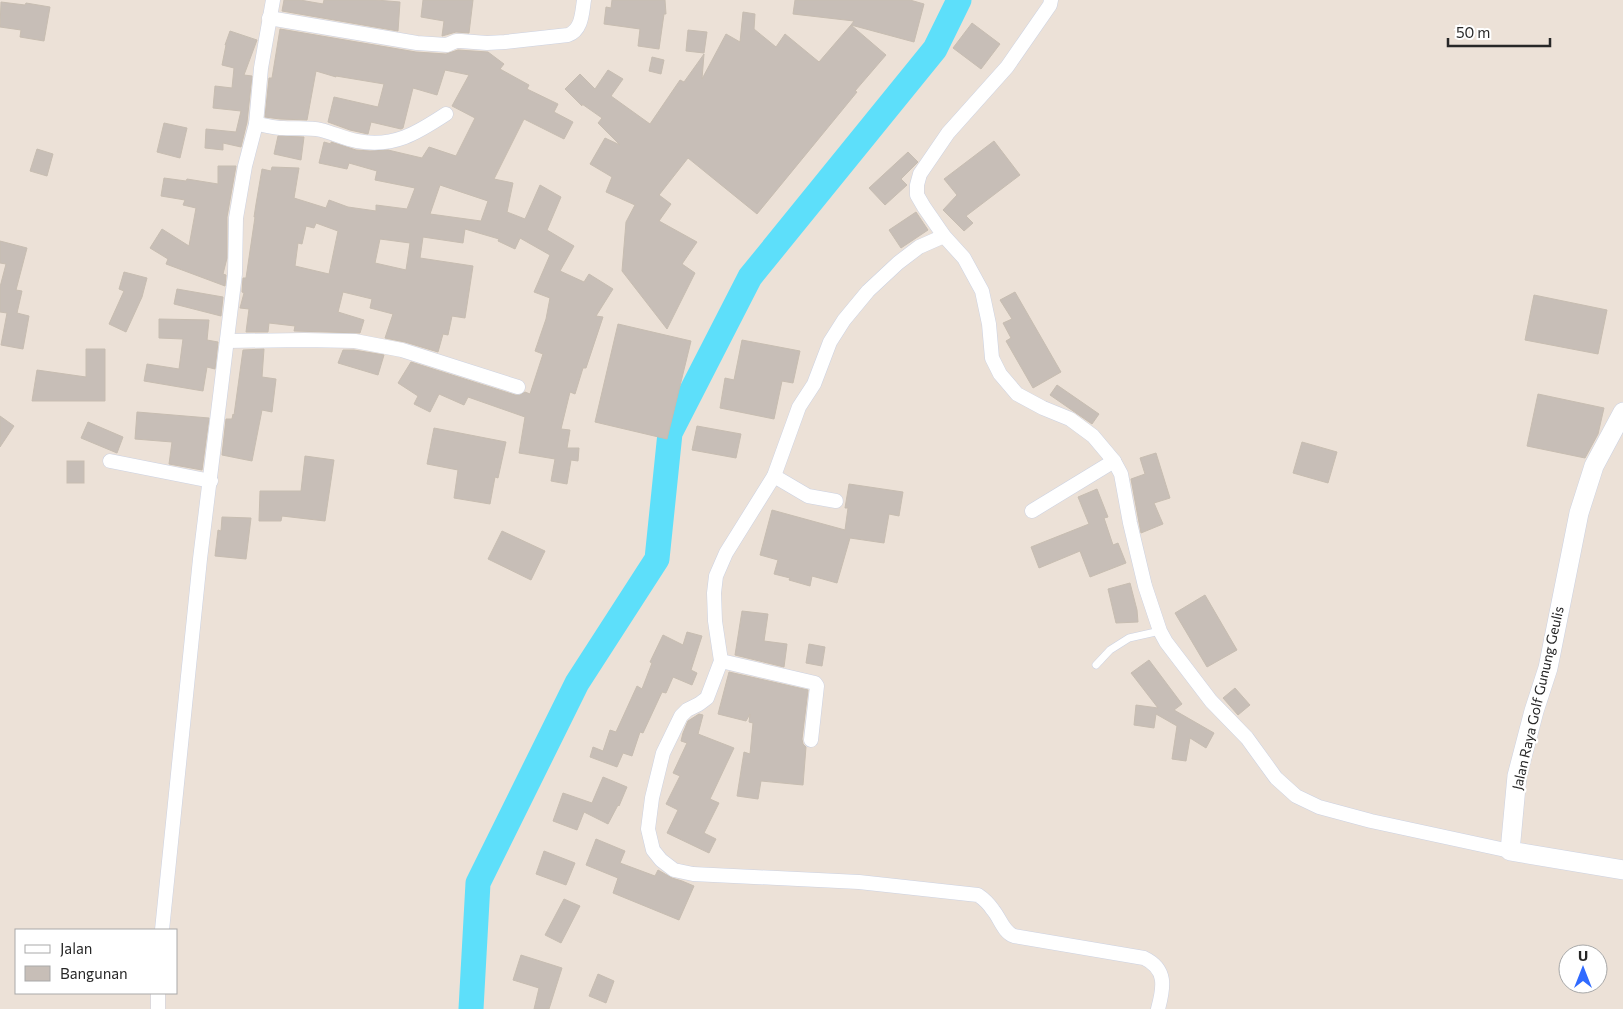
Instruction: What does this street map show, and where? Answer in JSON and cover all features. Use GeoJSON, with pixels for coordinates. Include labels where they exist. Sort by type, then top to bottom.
{"type":"FeatureCollection","features":[{"type":"Feature","properties":{"kind":"main road","name":"Jalan Raya Golf Gunung Geulis"},"geometry":{"type":"LineString","coordinates":[[1510,851],[1517,776],[1534,711],[1548,668],[1579,513],[1594,466],[1623,412]]}},
{"type":"Feature","properties":{"kind":"main road"},"geometry":{"type":"LineString","coordinates":[[1510,851],[1623,870]]}},
{"type":"Feature","properties":{"kind":"street"},"geometry":{"type":"LineString","coordinates":[[162,929],[200,559],[211,481],[234,274],[236,218],[245,166],[256,124],[261,68],[273,0]]}},
{"type":"Feature","properties":{"kind":"street"},"geometry":{"type":"LineString","coordinates":[[269,18],[417,43],[446,44],[456,41],[505,42],[574,33],[579,25],[584,0]]}},
{"type":"Feature","properties":{"kind":"street"},"geometry":{"type":"LineString","coordinates":[[1052,0],[1007,67],[948,134],[920,174],[917,185],[917,195],[944,236],[964,258],[982,291],[990,324],[992,358],[1000,374],[1017,394],[1043,408],[1070,419],[1093,436],[1114,462],[1121,474],[1145,586],[1160,631],[1166,642],[1211,701],[1246,738],[1276,778],[1296,796],[1319,807],[1370,821],[1510,851]]}},
{"type":"Feature","properties":{"kind":"street"},"geometry":{"type":"LineString","coordinates":[[256,124],[282,128],[320,130],[356,141],[376,142],[406,138],[416,134],[446,114]]}},
{"type":"Feature","properties":{"kind":"street"},"geometry":{"type":"LineString","coordinates":[[944,236],[919,247],[898,263],[868,291],[844,320],[830,342],[814,384],[799,407],[774,476],[726,553],[716,576],[714,593],[715,621],[721,661],[707,698],[700,704],[687,710],[681,716],[663,753],[652,798],[648,829],[653,850],[674,870],[693,874],[859,882],[978,895],[994,910],[1009,934],[1014,936],[1144,958],[1152,962],[1157,967],[1163,987],[1158,1009]]}},
{"type":"Feature","properties":{"kind":"street"},"geometry":{"type":"LineString","coordinates":[[227,341],[355,341],[402,350],[518,387]]}},
{"type":"Feature","properties":{"kind":"street"},"geometry":{"type":"LineString","coordinates":[[110,461],[211,481]]}},
{"type":"Feature","properties":{"kind":"street"},"geometry":{"type":"LineString","coordinates":[[1032,511],[1114,462]]}},
{"type":"Feature","properties":{"kind":"street"},"geometry":{"type":"LineString","coordinates":[[774,476],[808,496],[836,501]]}},
{"type":"Feature","properties":{"kind":"street"},"geometry":{"type":"LineString","coordinates":[[721,661],[815,683],[817,686],[811,740]]}},
{"type":"Feature","properties":{"kind":"street"},"geometry":{"type":"LineString","coordinates":[[158,994],[158,1009]]}},
{"type":"Feature","properties":{"kind":"lane"},"geometry":{"type":"LineString","coordinates":[[1096,665],[1110,650],[1129,638],[1160,631]]}},
{"type":"Feature","properties":{"kind":"building"},"geometry":{"type":"Polygon","coordinates":[[[284,0],[300,0],[323,4],[324,0],[400,2],[398,31],[282,11],[284,0]]]}},
{"type":"Feature","properties":{"kind":"building"},"geometry":{"type":"Polygon","coordinates":[[[423,0],[473,0],[469,33],[456,32],[442,36],[444,21],[421,17],[423,0]]]}},
{"type":"Feature","properties":{"kind":"building"},"geometry":{"type":"Polygon","coordinates":[[[612,0],[665,0],[666,14],[664,14],[659,49],[638,46],[640,29],[604,24],[606,7],[611,8],[612,0]]]}},
{"type":"Feature","properties":{"kind":"building"},"geometry":{"type":"Polygon","coordinates":[[[795,0],[910,0],[924,4],[914,42],[851,25],[854,21],[793,14],[795,0]]]}},
{"type":"Feature","properties":{"kind":"building"},"geometry":{"type":"Polygon","coordinates":[[[1,2],[25,5],[26,3],[50,7],[44,41],[20,37],[21,30],[0,27],[1,2]]]}},
{"type":"Feature","properties":{"kind":"building"},"geometry":{"type":"Polygon","coordinates":[[[743,12],[755,14],[754,29],[776,47],[785,34],[819,62],[851,25],[886,55],[757,214],[688,158],[659,195],[671,204],[659,221],[697,242],[682,264],[695,273],[667,329],[622,271],[626,222],[635,205],[606,192],[612,177],[590,164],[605,138],[620,145],[598,123],[602,118],[582,104],[582,106],[565,89],[580,74],[595,89],[608,70],[623,79],[611,96],[650,124],[680,80],[684,82],[704,54],[702,79],[726,34],[740,42],[743,12]]]}},
{"type":"Feature","properties":{"kind":"building"},"geometry":{"type":"Polygon","coordinates":[[[972,23],[1000,44],[981,69],[953,48],[972,23]]]}},
{"type":"Feature","properties":{"kind":"building"},"geometry":{"type":"Polygon","coordinates":[[[280,29],[416,52],[446,54],[458,50],[488,52],[504,64],[500,69],[529,85],[527,89],[558,104],[554,112],[573,122],[564,139],[524,119],[494,179],[513,183],[507,212],[525,219],[540,185],[561,197],[547,230],[574,246],[560,271],[584,282],[589,274],[613,289],[596,316],[603,317],[575,394],[570,392],[561,429],[570,430],[567,448],[579,448],[578,461],[571,460],[567,484],[551,481],[555,459],[519,453],[525,417],[468,397],[464,405],[439,394],[430,412],[414,404],[418,396],[398,383],[411,362],[515,395],[525,392],[530,394],[543,354],[535,351],[546,319],[550,298],[534,292],[550,255],[520,238],[515,249],[498,241],[499,239],[465,229],[463,243],[423,237],[420,258],[473,266],[465,318],[452,316],[448,335],[443,334],[438,352],[385,338],[393,314],[370,308],[372,299],[343,292],[338,312],[364,320],[360,333],[294,331],[295,326],[269,323],[268,332],[246,332],[249,309],[240,308],[244,293],[242,292],[243,278],[246,278],[262,169],[271,171],[272,167],[299,168],[294,198],[326,208],[329,200],[348,207],[376,211],[376,205],[407,209],[415,188],[375,180],[377,171],[349,163],[347,169],[319,163],[324,142],[331,144],[331,142],[356,150],[388,150],[422,158],[429,147],[456,156],[475,118],[452,106],[469,75],[445,70],[437,95],[413,88],[403,128],[371,122],[368,134],[328,122],[334,97],[378,107],[384,84],[336,77],[316,71],[307,120],[280,119],[265,117],[269,78],[272,78],[280,29]],[[440,185],[430,214],[481,221],[488,201],[440,185]],[[316,223],[314,228],[306,226],[302,244],[298,243],[295,266],[329,274],[338,231],[316,223]],[[380,239],[375,263],[406,270],[410,243],[380,239]]]}},
{"type":"Feature","properties":{"kind":"building"},"geometry":{"type":"Polygon","coordinates":[[[688,30],[707,32],[704,53],[686,51],[688,30]]]}},
{"type":"Feature","properties":{"kind":"building"},"geometry":{"type":"Polygon","coordinates":[[[230,31],[257,40],[244,75],[252,76],[247,122],[241,147],[223,143],[223,150],[205,148],[206,129],[236,132],[241,111],[213,108],[215,86],[232,88],[234,68],[222,65],[225,45],[230,31]]]}},
{"type":"Feature","properties":{"kind":"building"},"geometry":{"type":"Polygon","coordinates":[[[652,57],[664,60],[661,74],[649,71],[652,57]]]}},
{"type":"Feature","properties":{"kind":"building"},"geometry":{"type":"Polygon","coordinates":[[[164,123],[187,128],[180,158],[157,152],[164,123]]]}},
{"type":"Feature","properties":{"kind":"building"},"geometry":{"type":"Polygon","coordinates":[[[278,136],[304,137],[301,160],[274,154],[278,136]]]}},
{"type":"Feature","properties":{"kind":"building"},"geometry":{"type":"Polygon","coordinates":[[[994,141],[1020,175],[966,216],[973,223],[964,231],[943,210],[957,195],[944,179],[994,141]]]}},
{"type":"Feature","properties":{"kind":"building"},"geometry":{"type":"Polygon","coordinates":[[[37,149],[53,154],[47,176],[30,171],[37,149]]]}},
{"type":"Feature","properties":{"kind":"building"},"geometry":{"type":"Polygon","coordinates":[[[908,152],[918,162],[901,179],[907,185],[885,205],[869,188],[908,152]]]}},
{"type":"Feature","properties":{"kind":"building"},"geometry":{"type":"Polygon","coordinates":[[[218,166],[236,166],[227,217],[227,258],[223,274],[226,275],[225,286],[166,264],[168,259],[150,248],[162,229],[189,246],[196,208],[183,205],[185,200],[161,196],[164,178],[186,181],[187,179],[218,184],[218,166]]]}},
{"type":"Feature","properties":{"kind":"building"},"geometry":{"type":"Polygon","coordinates":[[[916,212],[928,230],[901,248],[889,230],[916,212]]]}},
{"type":"Feature","properties":{"kind":"building"},"geometry":{"type":"Polygon","coordinates":[[[0,241],[27,248],[16,290],[22,291],[17,313],[29,316],[23,349],[1,345],[7,313],[0,312],[0,287],[6,264],[0,263],[0,241]]]}},
{"type":"Feature","properties":{"kind":"building"},"geometry":{"type":"Polygon","coordinates":[[[124,272],[147,278],[142,297],[126,332],[109,324],[124,291],[119,289],[124,272]]]}},
{"type":"Feature","properties":{"kind":"building"},"geometry":{"type":"Polygon","coordinates":[[[177,289],[223,297],[221,316],[174,304],[177,289]]]}},
{"type":"Feature","properties":{"kind":"building"},"geometry":{"type":"Polygon","coordinates":[[[1015,292],[1061,372],[1033,388],[1006,341],[1011,338],[1003,323],[1012,319],[1000,300],[1015,292]]]}},
{"type":"Feature","properties":{"kind":"building"},"geometry":{"type":"Polygon","coordinates":[[[1534,295],[1607,310],[1598,354],[1525,340],[1534,295]]]}},
{"type":"Feature","properties":{"kind":"building"},"geometry":{"type":"Polygon","coordinates":[[[159,319],[209,320],[207,340],[218,342],[215,369],[207,367],[203,391],[144,381],[147,364],[179,369],[183,339],[159,338],[159,319]]]}},
{"type":"Feature","properties":{"kind":"building"},"geometry":{"type":"Polygon","coordinates":[[[618,324],[691,341],[667,439],[595,422],[618,324]]]}},
{"type":"Feature","properties":{"kind":"building"},"geometry":{"type":"Polygon","coordinates":[[[742,340],[800,351],[793,383],[782,381],[774,419],[720,408],[725,378],[734,380],[742,340]]]}},
{"type":"Feature","properties":{"kind":"building"},"geometry":{"type":"Polygon","coordinates":[[[86,349],[105,349],[105,401],[32,401],[37,370],[86,377],[86,349]]]}},
{"type":"Feature","properties":{"kind":"building"},"geometry":{"type":"Polygon","coordinates":[[[264,349],[262,377],[276,379],[272,412],[262,410],[252,461],[222,455],[226,419],[232,419],[234,415],[243,350],[264,349]]]}},
{"type":"Feature","properties":{"kind":"building"},"geometry":{"type":"Polygon","coordinates":[[[343,350],[384,355],[378,375],[338,363],[343,350]]]}},
{"type":"Feature","properties":{"kind":"building"},"geometry":{"type":"Polygon","coordinates":[[[1057,385],[1099,414],[1092,424],[1050,395],[1057,385]]]}},
{"type":"Feature","properties":{"kind":"building"},"geometry":{"type":"Polygon","coordinates":[[[1538,394],[1604,408],[1598,434],[1585,458],[1527,446],[1538,394]]]}},
{"type":"Feature","properties":{"kind":"building"},"geometry":{"type":"Polygon","coordinates":[[[137,412],[209,418],[202,470],[169,464],[172,442],[135,439],[137,412]]]}},
{"type":"Feature","properties":{"kind":"building"},"geometry":{"type":"Polygon","coordinates":[[[0,416],[14,426],[0,447],[0,416]]]}},
{"type":"Feature","properties":{"kind":"building"},"geometry":{"type":"Polygon","coordinates":[[[88,422],[123,437],[117,453],[81,438],[88,422]]]}},
{"type":"Feature","properties":{"kind":"building"},"geometry":{"type":"Polygon","coordinates":[[[697,426],[741,434],[736,458],[692,450],[697,426]]]}},
{"type":"Feature","properties":{"kind":"building"},"geometry":{"type":"Polygon","coordinates":[[[434,428],[506,442],[498,478],[495,477],[490,504],[454,498],[458,470],[427,464],[434,428]]]}},
{"type":"Feature","properties":{"kind":"building"},"geometry":{"type":"Polygon","coordinates":[[[1302,442],[1337,452],[1328,483],[1293,473],[1302,442]]]}},
{"type":"Feature","properties":{"kind":"building"},"geometry":{"type":"Polygon","coordinates":[[[1156,453],[1170,498],[1154,503],[1163,524],[1141,533],[1131,479],[1145,474],[1140,458],[1156,453]]]}},
{"type":"Feature","properties":{"kind":"building"},"geometry":{"type":"Polygon","coordinates":[[[305,456],[334,460],[325,521],[282,516],[281,521],[259,521],[260,491],[301,491],[305,456]]]}},
{"type":"Feature","properties":{"kind":"building"},"geometry":{"type":"Polygon","coordinates":[[[67,461],[84,461],[84,483],[67,483],[67,461]]]}},
{"type":"Feature","properties":{"kind":"building"},"geometry":{"type":"Polygon","coordinates":[[[849,484],[903,492],[899,516],[889,514],[884,543],[850,538],[837,583],[812,576],[810,586],[774,574],[778,560],[760,555],[772,510],[845,530],[848,508],[845,508],[849,484]]]}},
{"type":"Feature","properties":{"kind":"building"},"geometry":{"type":"Polygon","coordinates":[[[1097,489],[1108,517],[1104,518],[1113,545],[1118,543],[1126,563],[1090,577],[1080,551],[1039,568],[1031,547],[1089,524],[1078,497],[1097,489]]]}},
{"type":"Feature","properties":{"kind":"building"},"geometry":{"type":"Polygon","coordinates":[[[222,517],[251,518],[246,559],[215,556],[218,530],[221,531],[222,517]]]}},
{"type":"Feature","properties":{"kind":"building"},"geometry":{"type":"Polygon","coordinates":[[[502,531],[545,551],[531,580],[488,559],[502,531]]]}},
{"type":"Feature","properties":{"kind":"building"},"geometry":{"type":"Polygon","coordinates":[[[1130,583],[1138,622],[1116,623],[1108,589],[1130,583]]]}},
{"type":"Feature","properties":{"kind":"building"},"geometry":{"type":"Polygon","coordinates":[[[1205,595],[1237,650],[1207,667],[1175,613],[1205,595]]]}},
{"type":"Feature","properties":{"kind":"building"},"geometry":{"type":"Polygon","coordinates":[[[742,611],[768,614],[764,641],[787,644],[784,667],[735,655],[742,611]]]}},
{"type":"Feature","properties":{"kind":"building"},"geometry":{"type":"Polygon","coordinates":[[[687,632],[702,636],[691,670],[697,673],[692,685],[673,677],[666,693],[662,692],[643,733],[640,732],[632,756],[623,753],[617,767],[590,757],[593,747],[603,751],[610,730],[616,732],[637,686],[642,689],[652,663],[650,662],[663,635],[683,645],[687,632]]]}},
{"type":"Feature","properties":{"kind":"building"},"geometry":{"type":"Polygon","coordinates":[[[809,644],[825,647],[822,666],[806,663],[809,644]]]}},
{"type":"Feature","properties":{"kind":"building"},"geometry":{"type":"Polygon","coordinates":[[[1149,660],[1182,704],[1174,710],[1214,733],[1206,748],[1190,738],[1186,761],[1172,759],[1177,726],[1156,714],[1154,728],[1134,725],[1136,705],[1158,708],[1131,673],[1149,660]]]}},
{"type":"Feature","properties":{"kind":"building"},"geometry":{"type":"Polygon","coordinates":[[[729,672],[808,690],[802,739],[806,747],[803,785],[761,781],[758,799],[737,796],[744,752],[750,754],[753,723],[749,722],[750,714],[746,721],[718,714],[729,672]]]}},
{"type":"Feature","properties":{"kind":"building"},"geometry":{"type":"Polygon","coordinates":[[[1235,688],[1250,705],[1238,715],[1223,698],[1235,688]]]}},
{"type":"Feature","properties":{"kind":"building"},"geometry":{"type":"Polygon","coordinates":[[[699,714],[703,715],[698,734],[734,748],[710,799],[719,803],[704,833],[716,839],[709,853],[667,833],[678,810],[666,804],[680,776],[673,773],[687,743],[681,741],[683,733],[688,721],[699,714]]]}},
{"type":"Feature","properties":{"kind":"building"},"geometry":{"type":"Polygon","coordinates":[[[603,777],[627,787],[619,806],[608,824],[584,812],[577,830],[553,821],[563,793],[592,803],[603,777]]]}},
{"type":"Feature","properties":{"kind":"building"},"geometry":{"type":"Polygon","coordinates":[[[596,839],[625,851],[620,863],[655,876],[658,870],[672,878],[694,886],[679,920],[613,893],[618,878],[586,865],[596,839]]]}},
{"type":"Feature","properties":{"kind":"building"},"geometry":{"type":"Polygon","coordinates":[[[544,851],[575,863],[566,885],[536,874],[544,851]]]}},
{"type":"Feature","properties":{"kind":"building"},"geometry":{"type":"Polygon","coordinates":[[[564,899],[580,906],[561,943],[545,935],[564,899]]]}},
{"type":"Feature","properties":{"kind":"building"},"geometry":{"type":"Polygon","coordinates":[[[521,955],[562,968],[549,1009],[534,1009],[539,988],[513,980],[521,955]]]}},
{"type":"Feature","properties":{"kind":"building"},"geometry":{"type":"Polygon","coordinates":[[[598,974],[614,981],[606,1003],[589,996],[598,974]]]}},
{"type":"Feature","properties":{"kind":"waterway"},"geometry":{"type":"LineString","coordinates":[[471,1009],[478,883],[577,683],[657,559],[670,433],[750,277],[935,49],[959,0]]}}]}
